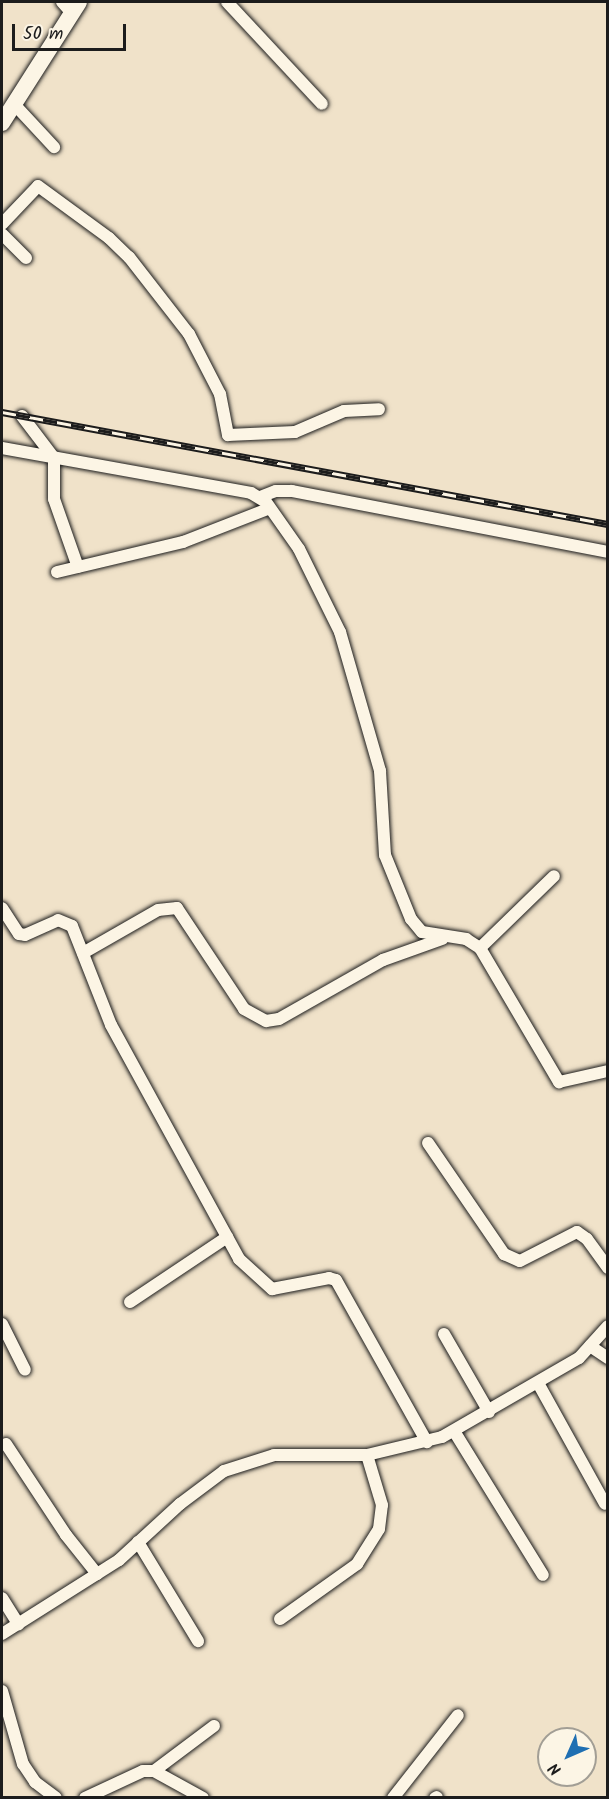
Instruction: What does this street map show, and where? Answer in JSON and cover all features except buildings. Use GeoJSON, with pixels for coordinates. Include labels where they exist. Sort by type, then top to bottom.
{"type":"FeatureCollection","features":[{"type":"Feature","properties":{"kind":"main road"},"geometry":{"type":"LineString","coordinates":[[2,123],[71,5]]}},
{"type":"Feature","properties":{"kind":"street"},"geometry":{"type":"LineString","coordinates":[[227,2],[322,104]]}},
{"type":"Feature","properties":{"kind":"street"},"geometry":{"type":"LineString","coordinates":[[14,104],[54,147]]}},
{"type":"Feature","properties":{"kind":"street"},"geometry":{"type":"LineString","coordinates":[[2,224],[38,186],[109,238],[129,257],[189,334],[220,394],[228,435],[295,432],[344,411],[380,409]]}},
{"type":"Feature","properties":{"kind":"street"},"geometry":{"type":"LineString","coordinates":[[2,234],[26,258]]}},
{"type":"Feature","properties":{"kind":"street"},"geometry":{"type":"LineString","coordinates":[[22,416],[54,459],[54,499],[78,567]]}},
{"type":"Feature","properties":{"kind":"street"},"geometry":{"type":"LineString","coordinates":[[2,448],[260,497],[276,491],[292,491],[608,552]]}},
{"type":"Feature","properties":{"kind":"street"},"geometry":{"type":"LineString","coordinates":[[260,497],[299,549],[340,633],[380,771],[384,855],[415,925],[432,936],[466,939],[480,948],[552,1076],[566,1083],[608,1071]]}},
{"type":"Feature","properties":{"kind":"street"},"geometry":{"type":"LineString","coordinates":[[57,572],[183,542],[270,508]]}},
{"type":"Feature","properties":{"kind":"street"},"geometry":{"type":"LineString","coordinates":[[480,948],[554,876]]}},
{"type":"Feature","properties":{"kind":"street"},"geometry":{"type":"LineString","coordinates":[[2,908],[12,927],[25,935],[66,920],[83,953],[111,1025],[239,1259],[272,1289],[329,1278],[341,1285],[427,1442]]}},
{"type":"Feature","properties":{"kind":"street"},"geometry":{"type":"LineString","coordinates":[[83,953],[158,910],[177,908],[244,1009],[266,1021],[279,1019],[382,960],[446,938]]}},
{"type":"Feature","properties":{"kind":"street"},"geometry":{"type":"LineString","coordinates":[[428,1143],[510,1258],[520,1261],[543,1252],[577,1232],[587,1239],[608,1268]]}},
{"type":"Feature","properties":{"kind":"street"},"geometry":{"type":"LineString","coordinates":[[130,1302],[227,1237]]}},
{"type":"Feature","properties":{"kind":"street"},"geometry":{"type":"LineString","coordinates":[[2,1324],[25,1370]]}},
{"type":"Feature","properties":{"kind":"street"},"geometry":{"type":"LineString","coordinates":[[2,1634],[97,1574],[215,1477],[244,1461],[274,1455],[367,1455],[427,1442],[454,1431],[489,1412],[579,1358],[608,1326]]}},
{"type":"Feature","properties":{"kind":"street"},"geometry":{"type":"LineString","coordinates":[[444,1334],[489,1412]]}},
{"type":"Feature","properties":{"kind":"street"},"geometry":{"type":"LineString","coordinates":[[590,1346],[608,1358]]}},
{"type":"Feature","properties":{"kind":"street"},"geometry":{"type":"LineString","coordinates":[[538,1383],[605,1504]]}},
{"type":"Feature","properties":{"kind":"street"},"geometry":{"type":"LineString","coordinates":[[454,1431],[543,1575]]}},
{"type":"Feature","properties":{"kind":"street"},"geometry":{"type":"LineString","coordinates":[[6,1444],[66,1535],[97,1574]]}},
{"type":"Feature","properties":{"kind":"street"},"geometry":{"type":"LineString","coordinates":[[280,1618],[357,1564],[371,1546],[383,1516],[367,1455]]}},
{"type":"Feature","properties":{"kind":"street"},"geometry":{"type":"LineString","coordinates":[[138,1542],[198,1641]]}},
{"type":"Feature","properties":{"kind":"street"},"geometry":{"type":"LineString","coordinates":[[2,1598],[18,1624]]}},
{"type":"Feature","properties":{"kind":"street"},"geometry":{"type":"LineString","coordinates":[[2,1690],[23,1764],[35,1782],[57,1797]]}},
{"type":"Feature","properties":{"kind":"street"},"geometry":{"type":"LineString","coordinates":[[393,1797],[458,1715]]}},
{"type":"Feature","properties":{"kind":"street"},"geometry":{"type":"LineString","coordinates":[[85,1797],[133,1775],[154,1771],[214,1726]]}},
{"type":"Feature","properties":{"kind":"street"},"geometry":{"type":"LineString","coordinates":[[154,1771],[203,1797]]}},
{"type":"Feature","properties":{"kind":"railway"},"geometry":{"type":"LineString","coordinates":[[2,412],[608,524]]}}]}
